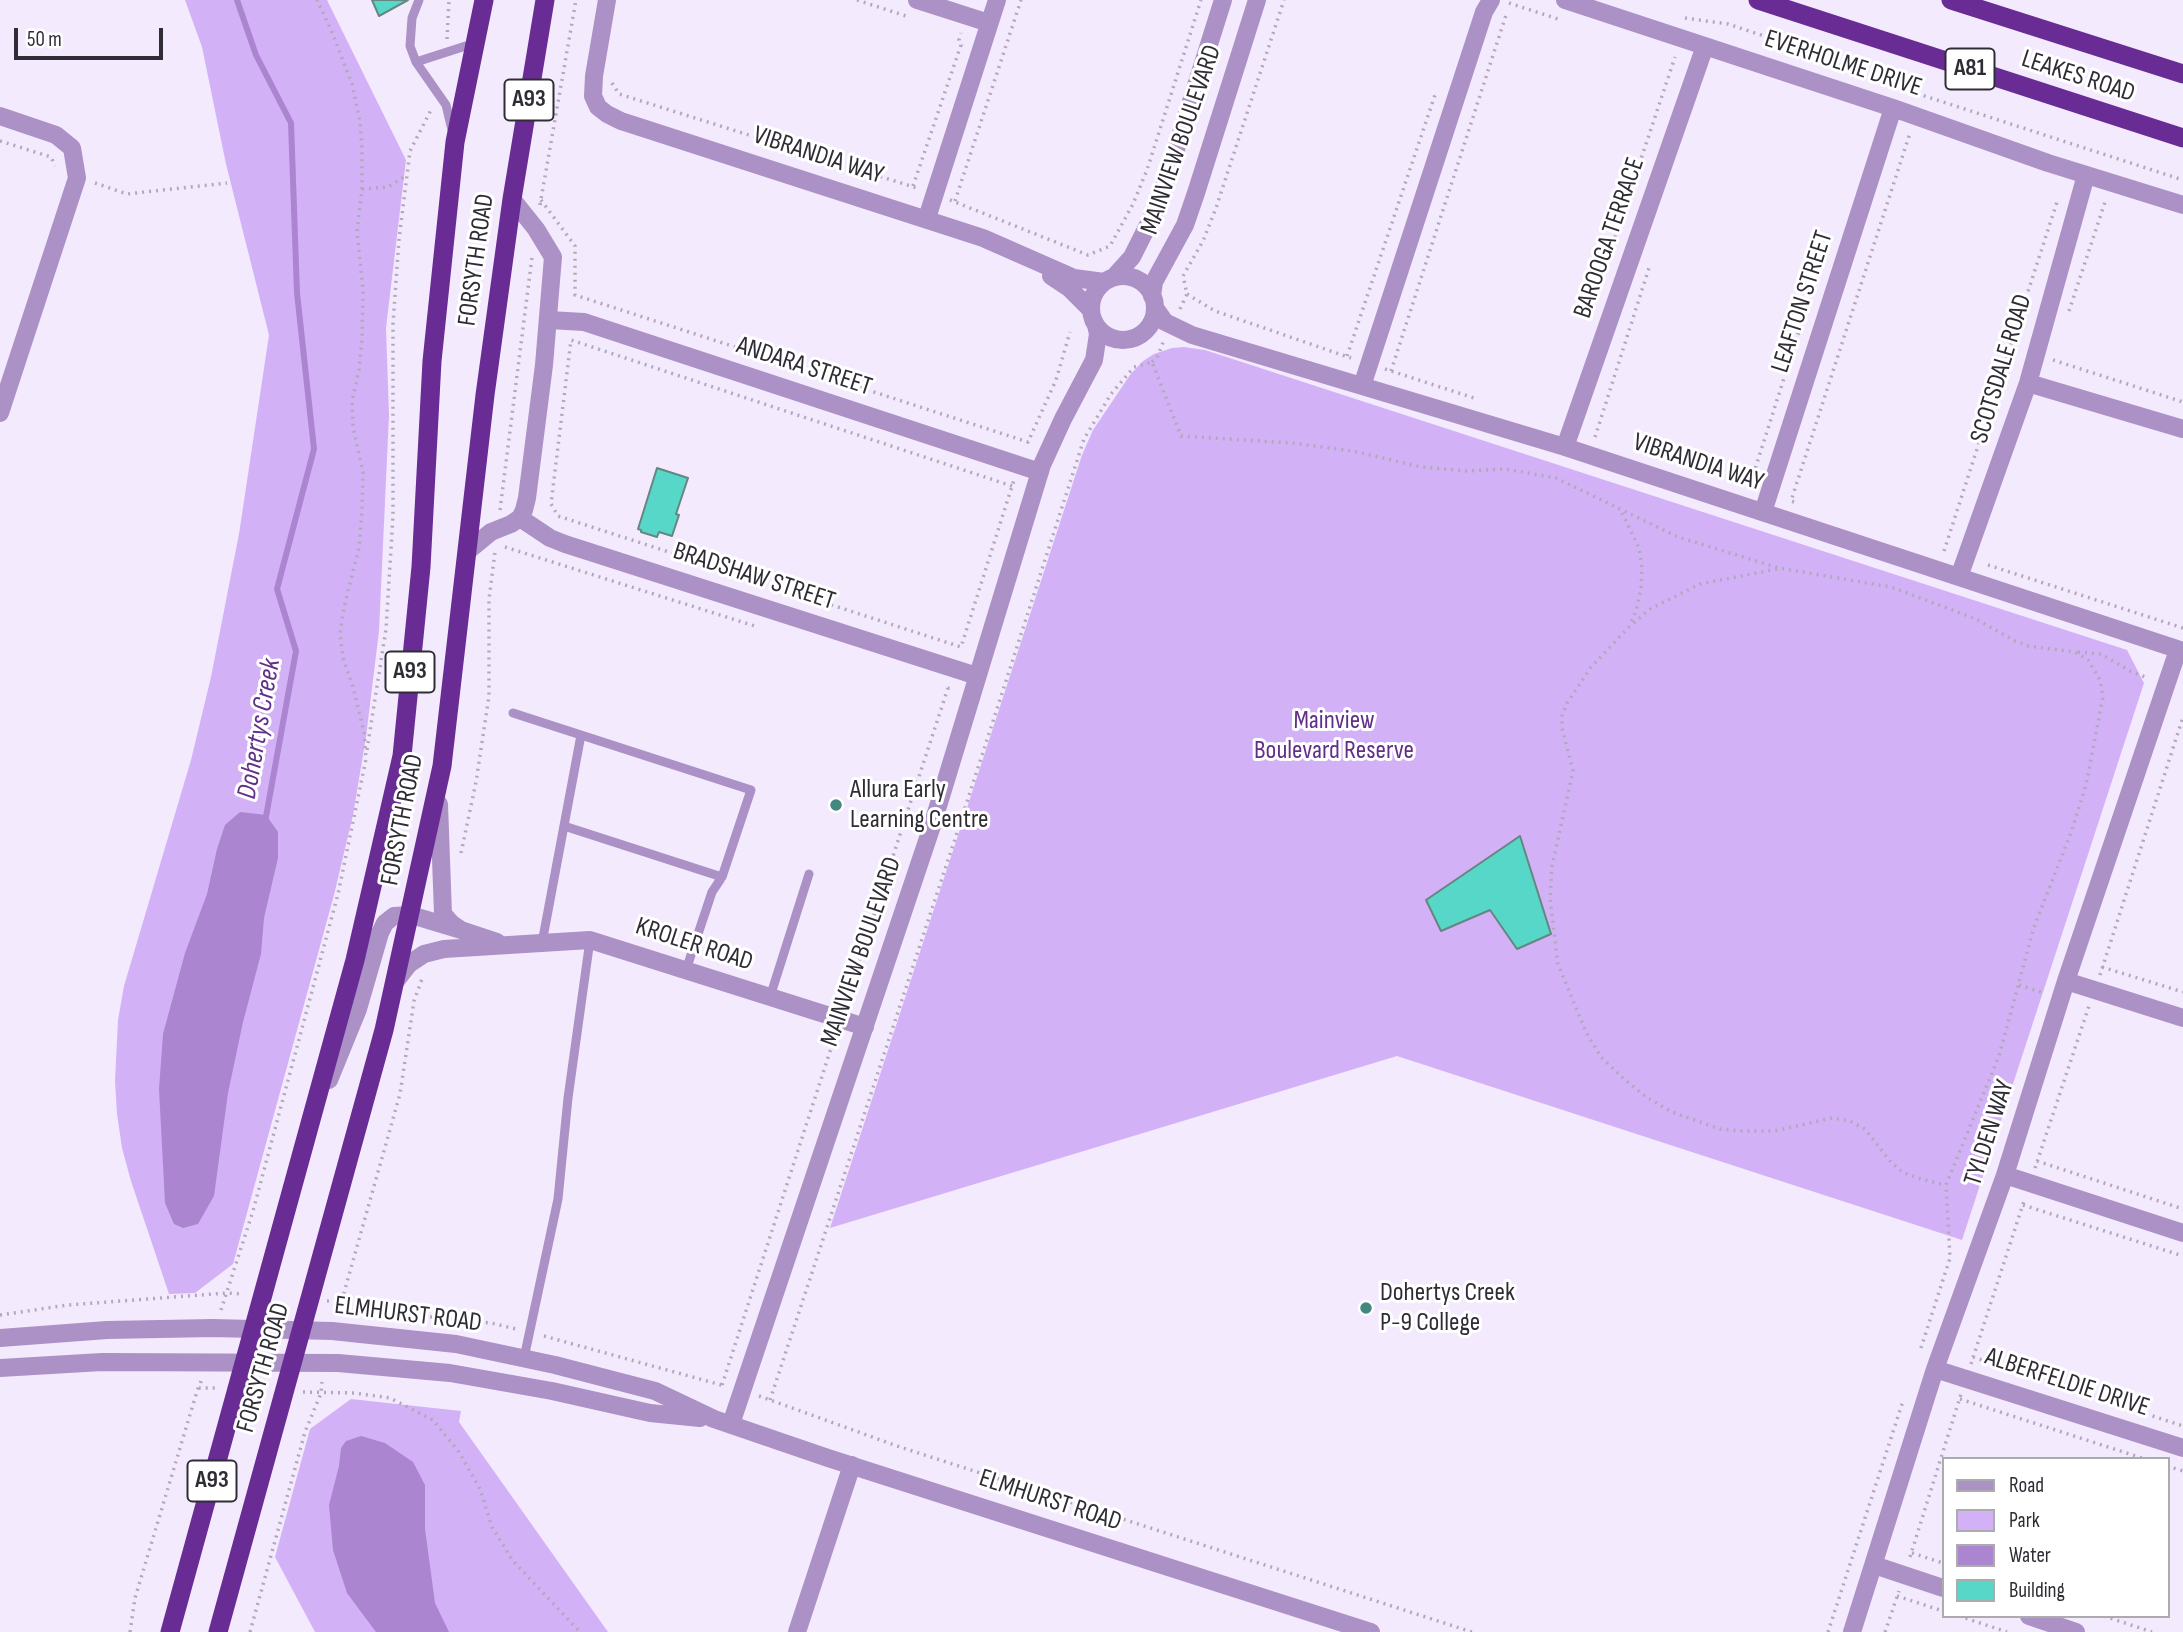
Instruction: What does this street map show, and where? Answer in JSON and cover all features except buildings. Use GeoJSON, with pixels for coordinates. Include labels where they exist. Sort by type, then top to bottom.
{"type":"FeatureCollection","features":[{"type":"Feature","properties":{"kind":"highway","name":"FORSYTH ROAD"},"geometry":{"type":"LineString","coordinates":[[170,1632],[355,960],[402,756],[421,568],[432,361],[455,142],[484,0]]}},
{"type":"Feature","properties":{"kind":"highway","name":"FORSYTH ROAD"},"geometry":{"type":"LineString","coordinates":[[218,1632],[395,982],[442,766],[485,395],[512,199],[545,0]]}},
{"type":"Feature","properties":{"kind":"highway","name":"LEAKES ROAD"},"geometry":{"type":"LineString","coordinates":[[1758,0],[2183,138]]}},
{"type":"Feature","properties":{"kind":"highway","name":"LEAKES ROAD"},"geometry":{"type":"LineString","coordinates":[[1951,0],[1980,5],[2183,74]]}},
{"type":"Feature","properties":{"kind":"street","name":"VIBRANDIA WAY"},"geometry":{"type":"LineString","coordinates":[[607,0],[593,96],[598,107],[621,121],[927,218],[984,238],[1074,278],[1092,282],[1109,280]]}},
{"type":"Feature","properties":{"kind":"street"},"geometry":{"type":"LineString","coordinates":[[917,0],[989,23]]}},
{"type":"Feature","properties":{"kind":"street"},"geometry":{"type":"LineString","coordinates":[[927,218],[997,0]]}},
{"type":"Feature","properties":{"kind":"street","name":"MAINVIEW BOULEVARD"},"geometry":{"type":"LineString","coordinates":[[1109,280],[1132,257],[1153,215],[1223,0]]}},
{"type":"Feature","properties":{"kind":"street","name":"MAINVIEW BOULEVARD"},"geometry":{"type":"LineString","coordinates":[[1154,302],[1158,272],[1185,225],[1257,0]]}},
{"type":"Feature","properties":{"kind":"street"},"geometry":{"type":"LineString","coordinates":[[1362,386],[1490,0]]}},
{"type":"Feature","properties":{"kind":"street","name":"EVERHOLME DRIVE"},"geometry":{"type":"LineString","coordinates":[[1565,0],[2183,205]]}},
{"type":"Feature","properties":{"kind":"street","name":"BAROOGA TERRACE"},"geometry":{"type":"LineString","coordinates":[[1565,447],[1705,46]]}},
{"type":"Feature","properties":{"kind":"street","name":"LEAFTON STREET"},"geometry":{"type":"LineString","coordinates":[[1766,504],[1893,108]]}},
{"type":"Feature","properties":{"kind":"street"},"geometry":{"type":"LineString","coordinates":[[0,116],[56,135],[72,148],[77,178],[6,377],[0,413]]}},
{"type":"Feature","properties":{"kind":"street","name":"SCOTSDALE ROAD"},"geometry":{"type":"LineString","coordinates":[[1959,577],[2028,383],[2087,175]]}},
{"type":"Feature","properties":{"kind":"street"},"geometry":{"type":"LineString","coordinates":[[469,550],[491,532],[520,517],[527,498],[550,320],[554,257],[512,199]]}},
{"type":"Feature","properties":{"kind":"street","name":"VIBRANDIA WAY"},"geometry":{"type":"LineString","coordinates":[[1022,256],[1069,288],[1093,317]]}},
{"type":"Feature","properties":{"kind":"street"},"geometry":{"type":"LineString","coordinates":[[1126,276],[1137,279],[1146,286],[1154,302],[1151,323],[1135,337],[1110,337],[1093,317],[1092,298],[1109,280],[1126,276]]}},
{"type":"Feature","properties":{"kind":"street","name":"VIBRANDIA WAY"},"geometry":{"type":"LineString","coordinates":[[1154,302],[1166,322],[1192,335],[1766,504],[1959,577],[2180,651]]}},
{"type":"Feature","properties":{"kind":"street","name":"MAINVIEW BOULEVARD"},"geometry":{"type":"LineString","coordinates":[[723,1422],[865,1027],[932,826],[1040,472],[1063,419],[1094,360],[1098,334],[1093,317]]}},
{"type":"Feature","properties":{"kind":"street","name":"ANDARA STREET"},"geometry":{"type":"LineString","coordinates":[[550,320],[584,322],[1040,472]]}},
{"type":"Feature","properties":{"kind":"street","name":"VIBRANDIA WAY"},"geometry":{"type":"LineString","coordinates":[[1135,337],[1192,335]]}},
{"type":"Feature","properties":{"kind":"street","name":"MAINVIEW BOULEVARD"},"geometry":{"type":"LineString","coordinates":[[1086,378],[1111,349],[1135,337]]}},
{"type":"Feature","properties":{"kind":"street"},"geometry":{"type":"LineString","coordinates":[[2028,383],[2183,429]]}},
{"type":"Feature","properties":{"kind":"street","name":"BRADSHAW STREET"},"geometry":{"type":"LineString","coordinates":[[520,517],[550,538],[565,544],[977,676]]}},
{"type":"Feature","properties":{"kind":"street","name":"TYLDEN WAY"},"geometry":{"type":"LineString","coordinates":[[1852,1632],[1935,1369],[2005,1175],[2066,981],[2166,685],[2180,651]]}},
{"type":"Feature","properties":{"kind":"street"},"geometry":{"type":"LineString","coordinates":[[442,766],[439,828],[443,914],[461,930]]}},
{"type":"Feature","properties":{"kind":"street"},"geometry":{"type":"LineString","coordinates":[[310,1121],[351,1028],[385,923],[394,916],[411,915],[503,944]]}},
{"type":"Feature","properties":{"kind":"street","name":"KROLER ROAD"},"geometry":{"type":"LineString","coordinates":[[395,982],[409,964],[424,954],[444,949],[590,940],[865,1027]]}},
{"type":"Feature","properties":{"kind":"street"},"geometry":{"type":"LineString","coordinates":[[2066,981],[2183,1018]]}},
{"type":"Feature","properties":{"kind":"street"},"geometry":{"type":"LineString","coordinates":[[2005,1175],[2183,1233]]}},
{"type":"Feature","properties":{"kind":"street","name":"ELMHURST ROAD"},"geometry":{"type":"LineString","coordinates":[[0,1338],[107,1330],[215,1328],[332,1331],[456,1344],[524,1358],[655,1391],[723,1422],[1371,1632]]}},
{"type":"Feature","properties":{"kind":"street","name":"ELMHURST ROAD"},"geometry":{"type":"LineString","coordinates":[[0,1368],[102,1362],[338,1363],[450,1373],[552,1391],[650,1413],[723,1422]]}},
{"type":"Feature","properties":{"kind":"street","name":"ALBERFELDIE DRIVE"},"geometry":{"type":"LineString","coordinates":[[1935,1369],[2183,1448]]}},
{"type":"Feature","properties":{"kind":"street"},"geometry":{"type":"LineString","coordinates":[[797,1632],[852,1465]]}},
{"type":"Feature","properties":{"kind":"street"},"geometry":{"type":"LineString","coordinates":[[1874,1566],[1941,1587]]}},
{"type":"Feature","properties":{"kind":"street"},"geometry":{"type":"LineString","coordinates":[[2035,1618],[2076,1632]]}},
{"type":"Feature","properties":{"kind":"lane"},"geometry":{"type":"LineString","coordinates":[[419,0],[412,18],[410,46],[416,62],[446,105],[455,142]]}},
{"type":"Feature","properties":{"kind":"lane"},"geometry":{"type":"LineString","coordinates":[[416,62],[475,43]]}},
{"type":"Feature","properties":{"kind":"lane"},"geometry":{"type":"LineString","coordinates":[[513,713],[751,790],[722,877],[712,892],[686,970]]}},
{"type":"Feature","properties":{"kind":"lane"},"geometry":{"type":"LineString","coordinates":[[542,943],[581,735]]}},
{"type":"Feature","properties":{"kind":"lane"},"geometry":{"type":"LineString","coordinates":[[564,826],[722,877]]}},
{"type":"Feature","properties":{"kind":"lane"},"geometry":{"type":"LineString","coordinates":[[770,997],[809,874]]}},
{"type":"Feature","properties":{"kind":"lane"},"geometry":{"type":"LineString","coordinates":[[524,1358],[558,1199],[568,1098],[590,940]]}},
{"type":"Feature","properties":{"kind":"path"},"geometry":{"type":"LineString","coordinates":[[317,0],[352,84],[360,122],[362,189],[357,232],[363,290],[362,339],[352,401],[353,427],[363,472],[362,511],[359,548],[340,634],[343,658],[364,732],[366,760]]}},
{"type":"Feature","properties":{"kind":"path"},"geometry":{"type":"LineString","coordinates":[[447,52],[449,0]]}},
{"type":"Feature","properties":{"kind":"path"},"geometry":{"type":"LineString","coordinates":[[955,202],[1021,0]]}},
{"type":"Feature","properties":{"kind":"path"},"geometry":{"type":"LineString","coordinates":[[611,82],[619,94],[913,186],[1088,255],[1110,246],[1133,204],[1201,0]]}},
{"type":"Feature","properties":{"kind":"path"},"geometry":{"type":"LineString","coordinates":[[1284,0],[1216,208],[1203,241],[1183,276],[1187,294],[1215,311],[1479,400]]}},
{"type":"Feature","properties":{"kind":"path"},"geometry":{"type":"LineString","coordinates":[[1391,372],[1510,3]]}},
{"type":"Feature","properties":{"kind":"path"},"geometry":{"type":"LineString","coordinates":[[913,186],[961,45],[959,40],[967,16]]}},
{"type":"Feature","properties":{"kind":"path"},"geometry":{"type":"LineString","coordinates":[[1674,16],[1728,24],[1785,43],[1857,74],[2183,180]]}},
{"type":"Feature","properties":{"kind":"path"},"geometry":{"type":"LineString","coordinates":[[1593,306],[1675,57]]}},
{"type":"Feature","properties":{"kind":"path"},"geometry":{"type":"LineString","coordinates":[[1347,356],[1436,92]]}},
{"type":"Feature","properties":{"kind":"path"},"geometry":{"type":"LineString","coordinates":[[215,1328],[253,1211],[338,894],[366,760],[386,629],[393,516],[393,324],[407,175],[410,151],[438,94]]}},
{"type":"Feature","properties":{"kind":"path"},"geometry":{"type":"LineString","coordinates":[[1791,501],[1909,133],[1922,137]]}},
{"type":"Feature","properties":{"kind":"path"},"geometry":{"type":"LineString","coordinates":[[0,141],[51,157],[57,172],[127,194],[227,183]]}},
{"type":"Feature","properties":{"kind":"path"},"geometry":{"type":"LineString","coordinates":[[362,189],[388,187],[407,175]]}},
{"type":"Feature","properties":{"kind":"path"},"geometry":{"type":"LineString","coordinates":[[2059,196],[1944,551],[2183,628]]}},
{"type":"Feature","properties":{"kind":"path"},"geometry":{"type":"LineString","coordinates":[[541,200],[575,246],[575,295],[1028,442],[1056,380],[1070,332]]}},
{"type":"Feature","properties":{"kind":"path"},"geometry":{"type":"LineString","coordinates":[[571,340],[947,464],[1012,486],[961,647],[571,521],[558,516],[551,504],[571,340]]}},
{"type":"Feature","properties":{"kind":"path"},"geometry":{"type":"LineString","coordinates":[[2053,360],[2183,402]]}},
{"type":"Feature","properties":{"kind":"path"},"geometry":{"type":"LineString","coordinates":[[770,1400],[1084,439],[1111,394],[1134,367],[1152,362],[1181,436],[1292,443],[1353,451],[1421,467],[1466,471],[1505,470],[1556,478],[1678,537],[1779,568],[1891,587],[1976,619],[2022,644],[2101,654],[2130,671],[2166,685]]}},
{"type":"Feature","properties":{"kind":"path"},"geometry":{"type":"LineString","coordinates":[[1749,488],[1766,504],[1791,501],[1804,505]]}},
{"type":"Feature","properties":{"kind":"path"},"geometry":{"type":"LineString","coordinates":[[1621,511],[1639,548],[1642,567],[1641,589],[1629,627]]}},
{"type":"Feature","properties":{"kind":"path"},"geometry":{"type":"LineString","coordinates":[[496,545],[762,629]]}},
{"type":"Feature","properties":{"kind":"path"},"geometry":{"type":"LineString","coordinates":[[1779,568],[1700,584],[1650,609],[1591,667],[1567,703],[1562,716],[1562,728],[1573,771],[1552,866],[1551,910],[1558,964],[1586,1032],[1601,1057],[1646,1097],[1672,1112],[1709,1126],[1742,1131],[1774,1131],[1832,1118],[1850,1121],[1865,1129],[1902,1172],[1946,1185]]}},
{"type":"Feature","properties":{"kind":"path"},"geometry":{"type":"LineString","coordinates":[[1916,1361],[1950,1258],[1946,1185],[1999,1056],[2034,927],[2072,830],[2086,785],[2103,697],[2100,680],[2088,660],[2075,652]]}},
{"type":"Feature","properties":{"kind":"path"},"geometry":{"type":"LineString","coordinates":[[722,1385],[948,688],[934,684]]}},
{"type":"Feature","properties":{"kind":"path"},"geometry":{"type":"LineString","coordinates":[[906,816],[956,835]]}},
{"type":"Feature","properties":{"kind":"path"},"geometry":{"type":"LineString","coordinates":[[2102,967],[2183,992]]}},
{"type":"Feature","properties":{"kind":"path"},"geometry":{"type":"LineString","coordinates":[[2037,1161],[2183,1209]]}},
{"type":"Feature","properties":{"kind":"path"},"geometry":{"type":"LineString","coordinates":[[2023,1206],[2183,1256]]}},
{"type":"Feature","properties":{"kind":"path"},"geometry":{"type":"LineString","coordinates":[[1973,1357],[2183,1426]]}},
{"type":"Feature","properties":{"kind":"path"},"geometry":{"type":"LineString","coordinates":[[130,1632],[135,1598],[206,1361]]}},
{"type":"Feature","properties":{"kind":"path"},"geometry":{"type":"LineString","coordinates":[[198,1388],[237,1388]]}},
{"type":"Feature","properties":{"kind":"path"},"geometry":{"type":"LineString","coordinates":[[284,1392],[354,1393],[390,1398],[433,1420],[459,1452],[480,1489],[492,1527],[513,1561],[580,1632]]}},
{"type":"Feature","properties":{"kind":"path"},"geometry":{"type":"LineString","coordinates":[[1960,1399],[2139,1457]]}},
{"type":"Feature","properties":{"kind":"path"},"geometry":{"type":"LineString","coordinates":[[1828,1632],[1904,1400]]}},
{"type":"Feature","properties":{"kind":"path"},"geometry":{"type":"LineString","coordinates":[[1911,1553],[1941,1562]]}},
{"type":"Feature","properties":{"kind":"path"},"geometry":{"type":"LineString","coordinates":[[1897,1596],[1941,1610]]}},
{"type":"Feature","properties":{"kind":"path"},"geometry":{"type":"LineString","coordinates":[[1965,1618],[2007,1632]]}},
{"type":"Feature","properties":{"kind":"path"},"geometry":{"type":"LineString","coordinates":[[2110,1618],[2152,1632]]}},
{"type":"Feature","properties":{"kind":"green space"},"geometry":{"type":"Polygon","coordinates":[[[185,0],[327,0],[406,160],[386,328],[389,415],[379,631],[353,815],[334,895],[233,1264],[195,1293],[169,1294],[122,1148],[115,1081],[118,1020],[124,986],[191,760],[211,677],[239,534],[269,335],[226,164],[202,47],[185,0]]]}},
{"type":"Feature","properties":{"kind":"green space","name":"Mainview Boulevard Reserve"},"geometry":{"type":"Polygon","coordinates":[[[1184,347],[1205,350],[2127,650],[2144,683],[1962,1240],[1397,1056],[830,1228],[1082,455],[1093,430],[1130,375],[1143,361],[1154,354],[1184,347]]]}},
{"type":"Feature","properties":{"kind":"green space"},"geometry":{"type":"Polygon","coordinates":[[[351,1399],[461,1411],[459,1422],[608,1632],[315,1632],[275,1557],[310,1429],[351,1399]]]}},
{"type":"Feature","properties":{"kind":"water"},"geometry":{"type":"Polygon","coordinates":[[[240,812],[266,815],[278,832],[278,858],[264,918],[261,954],[228,1093],[214,1196],[198,1224],[183,1228],[174,1224],[165,1203],[159,1089],[163,1034],[185,953],[207,894],[225,825],[240,812]]]}},
{"type":"Feature","properties":{"kind":"water"},"geometry":{"type":"Polygon","coordinates":[[[361,1436],[385,1443],[413,1462],[425,1485],[425,1529],[435,1603],[449,1632],[376,1632],[347,1593],[333,1550],[329,1505],[341,1448],[346,1441],[361,1436]]]}},
{"type":"Feature","properties":{"kind":"waterway","name":"Dohertys Creek"},"geometry":{"type":"LineString","coordinates":[[237,0],[256,55],[291,123],[297,293],[314,449],[277,589],[296,651],[265,822]]}},
{"type":"Feature","properties":{"kind":"place","name":"Allura Early Learning Centre"},"geometry":{"type":"Point","coordinates":[836,805]}},
{"type":"Feature","properties":{"kind":"place","name":"Dohertys Creek P-9 College"},"geometry":{"type":"Point","coordinates":[1366,1308]}}]}
